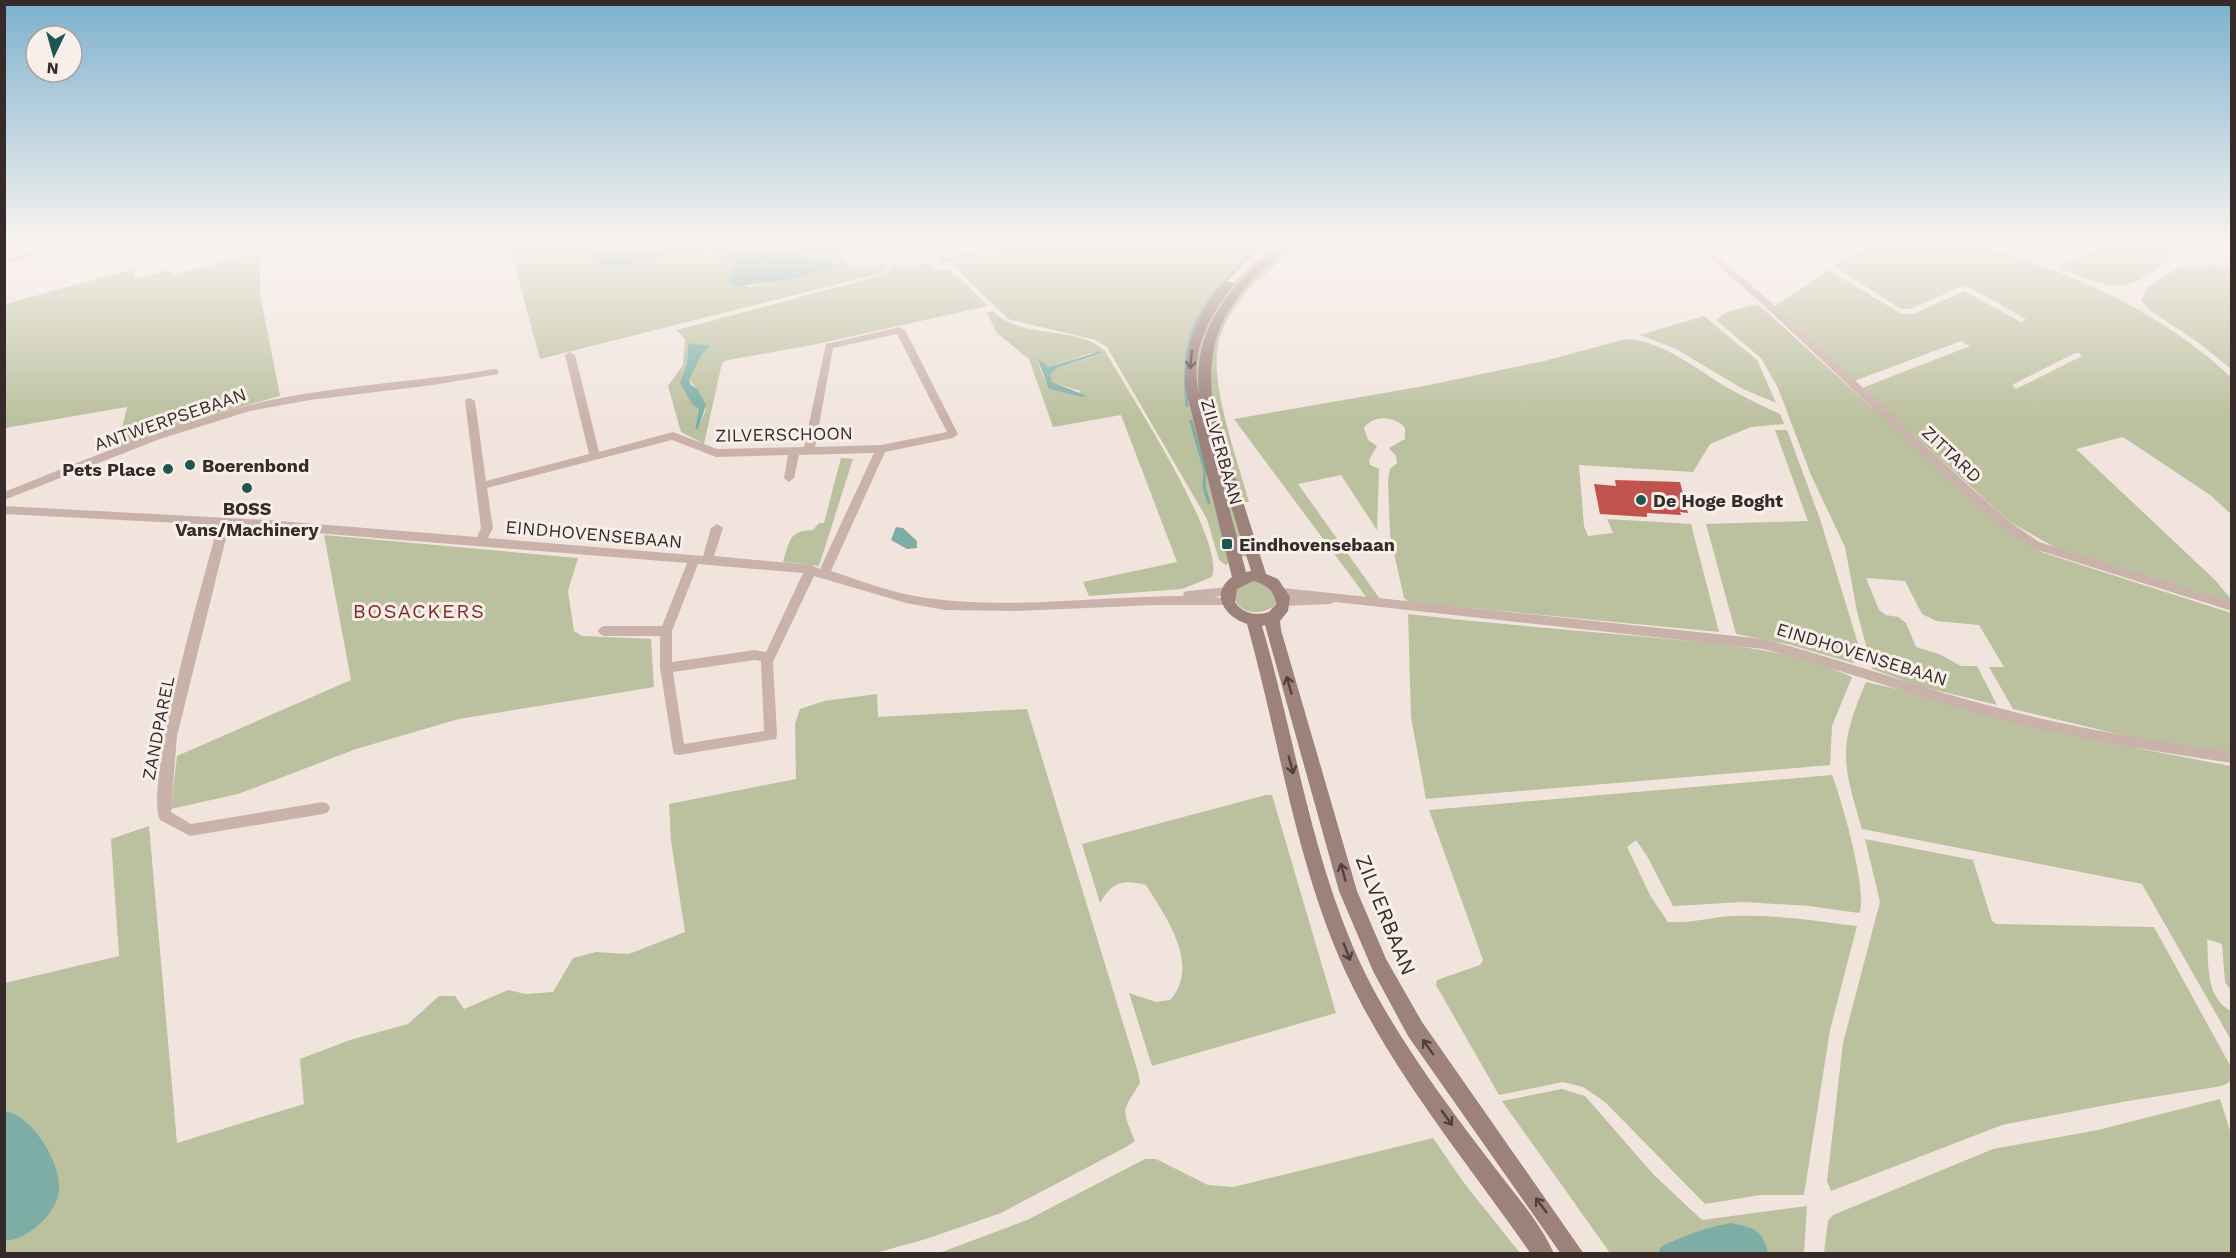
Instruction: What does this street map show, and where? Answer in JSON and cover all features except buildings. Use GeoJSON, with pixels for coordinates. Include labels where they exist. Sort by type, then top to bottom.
{"type":"FeatureCollection","features":[{"type":"Feature","properties":{"kind":"main road","name":"ZILVERBAAN"},"geometry":{"type":"LineString","coordinates":[[1213,303],[1195,338],[1190,363],[1191,386],[1240,579]]}},
{"type":"Feature","properties":{"kind":"main road","name":"ZILVERBAAN"},"geometry":{"type":"LineString","coordinates":[[1226,303],[1208,339],[1203,362],[1203,385],[1207,407],[1260,577]]}},
{"type":"Feature","properties":{"kind":"main road"},"geometry":{"type":"LineString","coordinates":[[1260,577],[1277,585],[1284,597],[1281,611],[1272,618],[1253,620],[1236,614],[1227,596],[1240,579],[1260,577]]}},
{"type":"Feature","properties":{"kind":"main road","name":"ZILVERBAAN"},"geometry":{"type":"LineString","coordinates":[[1272,618],[1275,638],[1348,891],[1378,965],[1415,1029],[1574,1254]]}},
{"type":"Feature","properties":{"kind":"main road"},"geometry":{"type":"LineString","coordinates":[[1253,620],[1324,893],[1354,970],[1390,1036],[1544,1254]]}},
{"type":"Feature","properties":{"kind":"street","name":"ZITTARD"},"geometry":{"type":"LineString","coordinates":[[1766,303],[1965,489],[2025,538],[2035,544],[2232,608]]}},
{"type":"Feature","properties":{"kind":"street","name":"ZILVERSCHOON"},"geometry":{"type":"LineString","coordinates":[[480,486],[678,436],[697,447],[716,453],[881,449],[953,434],[900,330],[829,346],[808,450]]}},
{"type":"Feature","properties":{"kind":"street"},"geometry":{"type":"LineString","coordinates":[[570,355],[595,457]]}},
{"type":"Feature","properties":{"kind":"street","name":"ANTWERPSEBAAN"},"geometry":{"type":"LineString","coordinates":[[4,496],[168,433],[250,408],[336,392],[449,381],[494,372]]}},
{"type":"Feature","properties":{"kind":"street"},"geometry":{"type":"LineString","coordinates":[[470,401],[487,528],[481,542]]}},
{"type":"Feature","properties":{"kind":"street"},"geometry":{"type":"LineString","coordinates":[[824,573],[881,449]]}},
{"type":"Feature","properties":{"kind":"street"},"geometry":{"type":"LineString","coordinates":[[789,478],[794,450]]}},
{"type":"Feature","properties":{"kind":"street","name":"EINDHOVENSEBAAN"},"geometry":{"type":"LineString","coordinates":[[4,510],[224,522],[811,569],[902,599],[946,605],[1106,603],[1227,596]]}},
{"type":"Feature","properties":{"kind":"street","name":"ZANDPAREL"},"geometry":{"type":"LineString","coordinates":[[224,522],[171,736],[163,808],[165,816],[190,830],[323,808]]}},
{"type":"Feature","properties":{"kind":"street"},"geometry":{"type":"LineString","coordinates":[[717,528],[666,631],[666,668],[679,750],[771,735],[768,679],[770,657],[811,569]]}},
{"type":"Feature","properties":{"kind":"street","name":"EINDHOVENSEBAAN"},"geometry":{"type":"LineString","coordinates":[[1284,597],[1334,599],[1763,644],[1811,655],[1909,688],[2030,722],[2232,758]]}},
{"type":"Feature","properties":{"kind":"street"},"geometry":{"type":"LineString","coordinates":[[604,631],[666,631]]}},
{"type":"Feature","properties":{"kind":"street"},"geometry":{"type":"LineString","coordinates":[[666,668],[755,655],[770,657]]}},
{"type":"Feature","properties":{"kind":"green space"},"geometry":{"type":"Polygon","coordinates":[[[262,303],[280,396],[205,417],[117,450],[127,407],[5,428],[5,304],[262,303]]]}},
{"type":"Feature","properties":{"kind":"green space"},"geometry":{"type":"Polygon","coordinates":[[[525,303],[765,303],[540,359],[525,303]]]}},
{"type":"Feature","properties":{"kind":"green space"},"geometry":{"type":"Polygon","coordinates":[[[779,303],[985,303],[988,306],[817,344],[728,360],[722,363],[704,444],[681,432],[668,386],[683,365],[685,339],[677,330],[779,303]],[[688,343],[685,392],[699,409],[695,428],[698,429],[706,409],[700,392],[689,380],[702,354],[710,347],[688,343]]]}},
{"type":"Feature","properties":{"kind":"green space"},"geometry":{"type":"Polygon","coordinates":[[[991,303],[1212,303],[1187,360],[1230,563],[1226,564],[1228,567],[1219,560],[1207,519],[1107,347],[1095,340],[1008,319],[991,303]]]}},
{"type":"Feature","properties":{"kind":"green space"},"geometry":{"type":"Polygon","coordinates":[[[1215,303],[1224,303],[1208,329],[1200,363],[1248,556],[1240,557],[1199,413],[1193,370],[1212,307],[1215,303]]]}},
{"type":"Feature","properties":{"kind":"green space"},"geometry":{"type":"Polygon","coordinates":[[[1230,303],[1238,303],[1221,333],[1218,345],[1218,381],[1226,424],[1249,502],[1244,502],[1227,468],[1205,380],[1224,309],[1230,303]]]}},
{"type":"Feature","properties":{"kind":"green space"},"geometry":{"type":"Polygon","coordinates":[[[1780,303],[1883,303],[1902,314],[1913,314],[1938,303],[1986,303],[2021,322],[2026,319],[1997,303],[2125,303],[2188,342],[2231,377],[2231,514],[2210,495],[2123,437],[2076,449],[2215,580],[2231,602],[2056,548],[2010,522],[1862,388],[1970,346],[1961,341],[1854,381],[1775,306],[1780,303]],[[2075,353],[2012,385],[2016,389],[2082,356],[2075,353]]]}},
{"type":"Feature","properties":{"kind":"green space"},"geometry":{"type":"Polygon","coordinates":[[[1891,303],[1924,303],[1910,309],[1901,309],[1891,303]]]}},
{"type":"Feature","properties":{"kind":"green space"},"geometry":{"type":"Polygon","coordinates":[[[2143,303],[2231,303],[2231,369],[2199,343],[2148,309],[2143,303]]]}},
{"type":"Feature","properties":{"kind":"green space"},"geometry":{"type":"Polygon","coordinates":[[[1758,304],[1989,514],[2026,544],[2044,553],[2231,613],[2231,757],[2176,748],[2013,709],[1989,667],[2004,667],[1979,625],[1936,621],[1922,614],[1905,581],[1866,578],[1879,610],[1886,615],[1898,617],[1906,623],[1916,647],[1939,654],[1961,666],[1977,666],[1997,705],[1919,686],[1872,669],[1857,611],[1845,547],[1811,475],[1778,388],[1761,358],[1716,320],[1727,312],[1758,304]]]}},
{"type":"Feature","properties":{"kind":"green space"},"geometry":{"type":"Polygon","coordinates":[[[993,311],[1019,326],[1080,338],[1105,351],[1190,500],[1212,558],[1212,577],[1182,589],[1089,596],[1083,582],[1177,562],[1121,415],[1053,427],[1029,359],[997,333],[987,313],[993,311]],[[1091,353],[1049,367],[1037,359],[1044,378],[1050,386],[1079,396],[1080,391],[1051,382],[1050,374],[1059,367],[1102,354],[1091,353]]]}},
{"type":"Feature","properties":{"kind":"green space"},"geometry":{"type":"Polygon","coordinates":[[[1704,316],[1757,360],[1776,403],[1743,389],[1676,349],[1640,335],[1704,316]]]}},
{"type":"Feature","properties":{"kind":"green space"},"geometry":{"type":"Polygon","coordinates":[[[1626,339],[1666,350],[1726,387],[1780,414],[1784,424],[1751,427],[1710,444],[1693,472],[1579,465],[1584,526],[1588,536],[1613,533],[1607,519],[1691,524],[1719,632],[1409,602],[1404,598],[1390,535],[1388,481],[1390,469],[1397,463],[1396,456],[1389,448],[1405,439],[1405,428],[1396,421],[1384,418],[1373,420],[1364,428],[1368,440],[1377,446],[1369,460],[1370,465],[1379,469],[1377,530],[1341,475],[1298,484],[1380,599],[1367,598],[1234,419],[1424,386],[1544,361],[1626,339]]]}},
{"type":"Feature","properties":{"kind":"green space"},"geometry":{"type":"Polygon","coordinates":[[[1775,430],[1787,430],[1820,519],[1859,647],[1859,657],[1853,663],[1791,645],[1736,634],[1706,524],[1808,521],[1775,430]]]}},
{"type":"Feature","properties":{"kind":"green space"},"geometry":{"type":"Polygon","coordinates":[[[841,458],[853,459],[819,566],[783,562],[794,535],[813,530],[819,523],[824,523],[841,458]]]}},
{"type":"Feature","properties":{"kind":"green space"},"geometry":{"type":"Polygon","coordinates":[[[324,535],[578,558],[568,591],[574,631],[582,636],[651,639],[654,687],[459,719],[356,749],[238,794],[171,809],[177,756],[351,680],[324,535]]]}},
{"type":"Feature","properties":{"kind":"green space"},"geometry":{"type":"Polygon","coordinates":[[[1250,581],[1258,581],[1275,591],[1276,602],[1273,607],[1262,612],[1250,612],[1240,607],[1234,597],[1238,586],[1250,581]]]}},
{"type":"Feature","properties":{"kind":"green space"},"geometry":{"type":"Polygon","coordinates":[[[1408,614],[1746,648],[1800,658],[1852,677],[1832,726],[1830,765],[1426,799],[1411,717],[1408,614]]]}},
{"type":"Feature","properties":{"kind":"green space"},"geometry":{"type":"Polygon","coordinates":[[[1866,682],[2050,724],[2141,749],[2231,766],[2231,991],[2225,982],[2222,944],[2207,939],[2210,980],[2213,989],[2217,998],[2231,1011],[2231,1040],[2142,884],[1862,829],[1850,787],[1846,755],[1851,723],[1866,682]]]}},
{"type":"Feature","properties":{"kind":"green space"},"geometry":{"type":"Polygon","coordinates":[[[877,694],[878,717],[1027,709],[1138,1072],[1140,1083],[1126,1110],[1127,1122],[1135,1141],[1126,1147],[1001,1213],[926,1239],[872,1254],[5,1253],[5,1241],[10,1241],[9,1111],[5,1111],[5,983],[119,956],[111,839],[149,826],[177,1143],[304,1104],[300,1059],[350,1040],[408,1024],[439,996],[455,996],[464,1009],[508,990],[526,994],[553,992],[573,958],[596,952],[629,954],[685,932],[671,841],[669,804],[796,779],[795,724],[800,709],[824,701],[877,694]]]}},
{"type":"Feature","properties":{"kind":"green space"},"geometry":{"type":"Polygon","coordinates":[[[1832,775],[1857,867],[1861,903],[1859,913],[1809,906],[1744,902],[1673,906],[1636,840],[1627,847],[1651,897],[1668,922],[1763,916],[1857,926],[1830,1030],[1804,1195],[1760,1195],[1705,1204],[1605,1102],[1583,1087],[1563,1082],[1499,1095],[1436,985],[1437,980],[1480,965],[1483,960],[1429,810],[1832,775]]]}},
{"type":"Feature","properties":{"kind":"green space"},"geometry":{"type":"Polygon","coordinates":[[[1272,795],[1336,1013],[1152,1066],[1129,993],[1156,1002],[1170,1000],[1179,986],[1182,972],[1177,941],[1171,926],[1146,885],[1130,882],[1118,884],[1109,890],[1100,903],[1082,844],[1272,795]]]}},
{"type":"Feature","properties":{"kind":"green space"},"geometry":{"type":"Polygon","coordinates":[[[1865,839],[1973,860],[1992,921],[1996,924],[2154,927],[2231,1067],[2231,1081],[2222,1086],[2002,1125],[1831,1191],[1827,1181],[1843,1043],[1880,902],[1865,839]]]}},
{"type":"Feature","properties":{"kind":"green space"},"geometry":{"type":"Polygon","coordinates":[[[1562,1089],[1585,1096],[1653,1174],[1702,1220],[1807,1206],[1804,1253],[1610,1253],[1502,1101],[1562,1089]]]}},
{"type":"Feature","properties":{"kind":"green space"},"geometry":{"type":"Polygon","coordinates":[[[2220,1099],[2231,1134],[2231,1253],[1824,1253],[1828,1221],[1833,1215],[1993,1149],[2098,1130],[2220,1099]]]}},
{"type":"Feature","properties":{"kind":"green space"},"geometry":{"type":"Polygon","coordinates":[[[1433,1138],[1464,1183],[1520,1253],[939,1253],[1027,1220],[1145,1159],[1156,1159],[1208,1185],[1233,1187],[1433,1138]]]}},
{"type":"Feature","properties":{"kind":"water"},"geometry":{"type":"Polygon","coordinates":[[[688,343],[711,346],[702,354],[689,380],[691,385],[698,389],[706,405],[698,429],[695,429],[699,409],[692,404],[680,383],[687,364],[688,343]]]}},
{"type":"Feature","properties":{"kind":"water"},"geometry":{"type":"Polygon","coordinates":[[[1098,352],[1103,353],[1059,367],[1050,374],[1052,382],[1087,396],[1082,397],[1049,389],[1037,358],[1049,367],[1098,352]]]}},
{"type":"Feature","properties":{"kind":"water"},"geometry":{"type":"Polygon","coordinates":[[[896,527],[903,528],[917,541],[917,548],[907,549],[891,540],[896,527]]]}},
{"type":"Feature","properties":{"kind":"water"},"geometry":{"type":"Polygon","coordinates":[[[5,1111],[25,1121],[43,1142],[56,1167],[59,1190],[53,1208],[40,1224],[14,1240],[5,1241],[5,1111]]]}},
{"type":"Feature","properties":{"kind":"water"},"geometry":{"type":"Polygon","coordinates":[[[1731,1223],[1746,1226],[1760,1234],[1768,1253],[1658,1253],[1661,1247],[1678,1239],[1731,1223]]]}},
{"type":"Feature","properties":{"kind":"waterway"},"geometry":{"type":"LineString","coordinates":[[1187,406],[1187,353],[1192,333],[1208,303]]}},
{"type":"Feature","properties":{"kind":"waterway"},"geometry":{"type":"LineString","coordinates":[[1217,419],[1227,450]]}},
{"type":"Feature","properties":{"kind":"waterway"},"geometry":{"type":"LineString","coordinates":[[1191,421],[1205,471],[1204,487],[1209,503]]}},
{"type":"Feature","properties":{"kind":"place","name":"Boerenbond"},"geometry":{"type":"Point","coordinates":[190,465]}},
{"type":"Feature","properties":{"kind":"place","name":"Pets Place"},"geometry":{"type":"Point","coordinates":[168,469]}},
{"type":"Feature","properties":{"kind":"place","name":"BOSS Vans/Machinery"},"geometry":{"type":"Point","coordinates":[247,488]}},
{"type":"Feature","properties":{"kind":"place","name":"De Hoge Boght"},"geometry":{"type":"Point","coordinates":[1641,500]}},
{"type":"Feature","properties":{"kind":"place","name":"Eindhovensebaan"},"geometry":{"type":"Point","coordinates":[1227,544]}},
{"type":"Feature","properties":{"kind":"district","name":"BOSACKERS"},"geometry":{"type":"Point","coordinates":[419,611]}}]}
